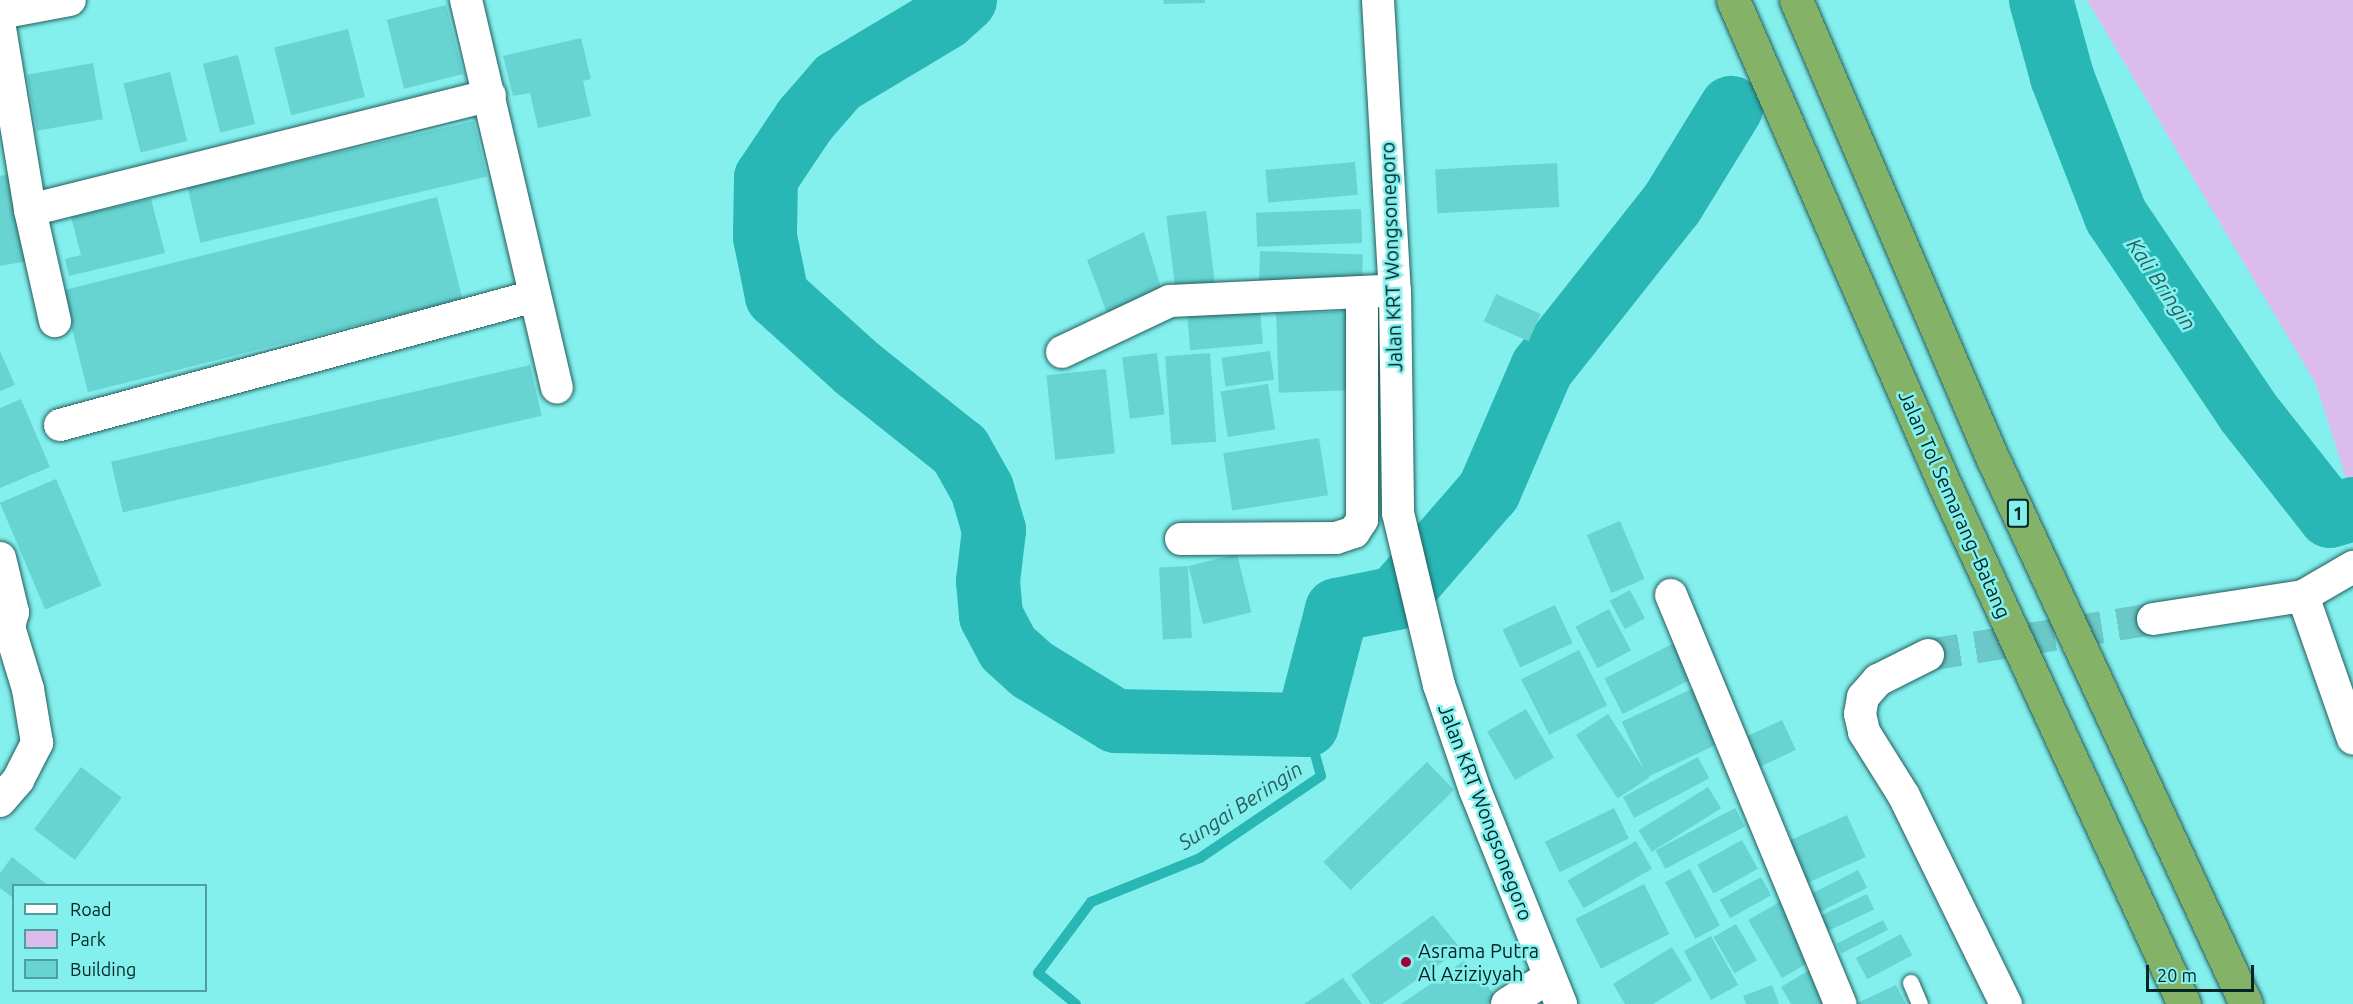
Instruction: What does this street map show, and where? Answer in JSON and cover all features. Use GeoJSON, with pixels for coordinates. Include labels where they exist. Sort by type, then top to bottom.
{"type":"FeatureCollection","features":[{"type":"Feature","properties":{"kind":"highway","name":"Jalan Tol Semarang–Batang"},"geometry":{"type":"LineString","coordinates":[[1732,0],[1943,481],[2184,1004]]}},
{"type":"Feature","properties":{"kind":"highway","name":"1"},"geometry":{"type":"LineString","coordinates":[[1799,8],[1992,457],[2246,1004]]}},
{"type":"Feature","properties":{"kind":"street"},"geometry":{"type":"LineString","coordinates":[[0,13],[70,0]]}},
{"type":"Feature","properties":{"kind":"street"},"geometry":{"type":"LineString","coordinates":[[466,0],[490,95],[556,387]]}},
{"type":"Feature","properties":{"kind":"street","name":"Jalan KRT Wongsonegoro"},"geometry":{"type":"LineString","coordinates":[[1378,0],[1395,291],[1398,513],[1439,685],[1555,990]]}},
{"type":"Feature","properties":{"kind":"street"},"geometry":{"type":"LineString","coordinates":[[0,28],[30,210],[55,321]]}},
{"type":"Feature","properties":{"kind":"street"},"geometry":{"type":"LineString","coordinates":[[30,210],[490,95]]}},
{"type":"Feature","properties":{"kind":"street"},"geometry":{"type":"LineString","coordinates":[[1062,352],[1170,301],[1395,291]]}},
{"type":"Feature","properties":{"kind":"street"},"geometry":{"type":"LineString","coordinates":[[1180,539],[1336,537],[1354,532],[1362,520],[1362,292]]}},
{"type":"Feature","properties":{"kind":"street"},"geometry":{"type":"LineString","coordinates":[[60,425],[534,296]]}},
{"type":"Feature","properties":{"kind":"street"},"geometry":{"type":"LineString","coordinates":[[0,558],[13,612],[4,631],[28,689],[37,742],[18,780],[0,801]]}},
{"type":"Feature","properties":{"kind":"street"},"geometry":{"type":"LineString","coordinates":[[2153,619],[2303,596],[2353,567]]}},
{"type":"Feature","properties":{"kind":"street"},"geometry":{"type":"LineString","coordinates":[[1671,595],[1840,1004]]}},
{"type":"Feature","properties":{"kind":"street"},"geometry":{"type":"LineString","coordinates":[[2303,596],[2353,739]]}},
{"type":"Feature","properties":{"kind":"street"},"geometry":{"type":"LineString","coordinates":[[1928,654],[1878,680],[1863,697],[1862,723],[1904,796],[2006,1004]]}},
{"type":"Feature","properties":{"kind":"street"},"geometry":{"type":"LineString","coordinates":[[1508,1004],[1555,990]]}},
{"type":"Feature","properties":{"kind":"lane"},"geometry":{"type":"LineString","coordinates":[[1911,983],[1920,1004]]}},
{"type":"Feature","properties":{"kind":"green space"},"geometry":{"type":"Polygon","coordinates":[[[2087,0],[2353,0],[2353,500],[2316,384],[2087,0]]]}},
{"type":"Feature","properties":{"kind":"building"},"geometry":{"type":"Polygon","coordinates":[[[1163,0],[1205,0],[1205,3],[1164,4],[1163,0]]]}},
{"type":"Feature","properties":{"kind":"building"},"geometry":{"type":"Polygon","coordinates":[[[446,5],[463,74],[404,89],[387,20],[446,5]]]}},
{"type":"Feature","properties":{"kind":"building"},"geometry":{"type":"Polygon","coordinates":[[[348,29],[365,97],[291,115],[274,47],[348,29]]]}},
{"type":"Feature","properties":{"kind":"building"},"geometry":{"type":"Polygon","coordinates":[[[581,38],[591,79],[583,81],[591,116],[538,128],[530,93],[513,96],[503,56],[581,38]]]}},
{"type":"Feature","properties":{"kind":"building"},"geometry":{"type":"Polygon","coordinates":[[[238,55],[255,124],[220,133],[203,64],[238,55]]]}},
{"type":"Feature","properties":{"kind":"building"},"geometry":{"type":"Polygon","coordinates":[[[93,63],[103,119],[37,131],[27,75],[93,63]]]}},
{"type":"Feature","properties":{"kind":"building"},"geometry":{"type":"Polygon","coordinates":[[[170,72],[187,141],[141,153],[123,84],[170,72]]]}},
{"type":"Feature","properties":{"kind":"building"},"geometry":{"type":"Polygon","coordinates":[[[474,121],[487,177],[200,243],[188,187],[474,121]]]}},
{"type":"Feature","properties":{"kind":"building"},"geometry":{"type":"Polygon","coordinates":[[[1355,162],[1358,195],[1268,203],[1265,170],[1355,162]]]}},
{"type":"Feature","properties":{"kind":"building"},"geometry":{"type":"Polygon","coordinates":[[[1557,163],[1559,207],[1437,213],[1435,169],[1557,163]]]}},
{"type":"Feature","properties":{"kind":"building"},"geometry":{"type":"Polygon","coordinates":[[[17,173],[33,260],[0,266],[0,176],[17,173]]]}},
{"type":"Feature","properties":{"kind":"building"},"geometry":{"type":"Polygon","coordinates":[[[437,197],[462,299],[88,392],[62,290],[437,197]]]}},
{"type":"Feature","properties":{"kind":"building"},"geometry":{"type":"Polygon","coordinates":[[[151,199],[165,253],[69,276],[65,259],[81,255],[71,217],[151,199]]]}},
{"type":"Feature","properties":{"kind":"building"},"geometry":{"type":"Polygon","coordinates":[[[1361,209],[1362,243],[1257,247],[1256,213],[1361,209]]]}},
{"type":"Feature","properties":{"kind":"building"},"geometry":{"type":"Polygon","coordinates":[[[1206,211],[1216,288],[1176,293],[1166,216],[1206,211]]]}},
{"type":"Feature","properties":{"kind":"building"},"geometry":{"type":"Polygon","coordinates":[[[1144,232],[1162,291],[1110,321],[1087,260],[1144,232]]]}},
{"type":"Feature","properties":{"kind":"building"},"geometry":{"type":"Polygon","coordinates":[[[1260,251],[1363,255],[1362,286],[1259,282],[1260,251]]]}},
{"type":"Feature","properties":{"kind":"building"},"geometry":{"type":"Polygon","coordinates":[[[1496,294],[1541,314],[1529,341],[1484,321],[1496,294]]]}},
{"type":"Feature","properties":{"kind":"building"},"geometry":{"type":"Polygon","coordinates":[[[1260,310],[1263,344],[1190,350],[1187,316],[1260,310]]]}},
{"type":"Feature","properties":{"kind":"building"},"geometry":{"type":"Polygon","coordinates":[[[1353,311],[1356,390],[1279,393],[1276,314],[1353,311]]]}},
{"type":"Feature","properties":{"kind":"building"},"geometry":{"type":"Polygon","coordinates":[[[0,351],[15,385],[0,391],[0,351]]]}},
{"type":"Feature","properties":{"kind":"building"},"geometry":{"type":"Polygon","coordinates":[[[1270,351],[1274,380],[1226,387],[1221,358],[1270,351]]]}},
{"type":"Feature","properties":{"kind":"building"},"geometry":{"type":"Polygon","coordinates":[[[1157,353],[1165,415],[1130,419],[1122,357],[1157,353]]]}},
{"type":"Feature","properties":{"kind":"building"},"geometry":{"type":"Polygon","coordinates":[[[1210,353],[1216,442],[1171,445],[1165,356],[1210,353]]]}},
{"type":"Feature","properties":{"kind":"building"},"geometry":{"type":"Polygon","coordinates":[[[530,365],[542,416],[123,512],[111,462],[530,365]]]}},
{"type":"Feature","properties":{"kind":"building"},"geometry":{"type":"Polygon","coordinates":[[[1106,369],[1115,454],[1055,460],[1046,375],[1106,369]]]}},
{"type":"Feature","properties":{"kind":"building"},"geometry":{"type":"Polygon","coordinates":[[[1268,384],[1275,429],[1228,437],[1221,392],[1268,384]]]}},
{"type":"Feature","properties":{"kind":"building"},"geometry":{"type":"Polygon","coordinates":[[[21,399],[50,467],[0,488],[0,408],[21,399]]]}},
{"type":"Feature","properties":{"kind":"building"},"geometry":{"type":"Polygon","coordinates":[[[1319,438],[1328,495],[1232,510],[1223,453],[1319,438]]]}},
{"type":"Feature","properties":{"kind":"building"},"geometry":{"type":"Polygon","coordinates":[[[56,479],[101,586],[45,610],[0,503],[56,479]]]}},
{"type":"Feature","properties":{"kind":"building"},"geometry":{"type":"Polygon","coordinates":[[[1620,521],[1645,579],[1611,593],[1587,535],[1620,521]]]}},
{"type":"Feature","properties":{"kind":"building"},"geometry":{"type":"Polygon","coordinates":[[[1237,554],[1252,612],[1203,624],[1188,566],[1237,554]]]}},
{"type":"Feature","properties":{"kind":"building"},"geometry":{"type":"Polygon","coordinates":[[[1188,566],[1192,638],[1163,639],[1159,568],[1188,566]]]}},
{"type":"Feature","properties":{"kind":"building"},"geometry":{"type":"Polygon","coordinates":[[[1630,590],[1645,618],[1625,629],[1610,601],[1630,590]]]}},
{"type":"Feature","properties":{"kind":"building"},"geometry":{"type":"Polygon","coordinates":[[[1555,605],[1573,643],[1520,668],[1502,630],[1555,605]]]}},
{"type":"Feature","properties":{"kind":"building"},"geometry":{"type":"Polygon","coordinates":[[[1609,609],[1631,650],[1598,668],[1575,627],[1609,609]]]}},
{"type":"Feature","properties":{"kind":"building"},"geometry":{"type":"Polygon","coordinates":[[[1674,643],[1692,679],[1623,714],[1605,678],[1674,643]]]}},
{"type":"Feature","properties":{"kind":"building"},"geometry":{"type":"Polygon","coordinates":[[[1579,650],[1607,705],[1549,735],[1521,680],[1579,650]]]}},
{"type":"Feature","properties":{"kind":"building"},"geometry":{"type":"Polygon","coordinates":[[[1696,687],[1722,742],[1647,777],[1622,722],[1696,687]]]}},
{"type":"Feature","properties":{"kind":"building"},"geometry":{"type":"Polygon","coordinates":[[[1526,709],[1554,757],[1515,780],[1487,732],[1526,709]]]}},
{"type":"Feature","properties":{"kind":"building"},"geometry":{"type":"Polygon","coordinates":[[[1608,714],[1649,778],[1618,798],[1576,735],[1608,714]]]}},
{"type":"Feature","properties":{"kind":"building"},"geometry":{"type":"Polygon","coordinates":[[[1782,720],[1796,750],[1758,768],[1744,738],[1782,720]]]}},
{"type":"Feature","properties":{"kind":"building"},"geometry":{"type":"Polygon","coordinates":[[[1698,757],[1709,778],[1634,818],[1623,797],[1698,757]]]}},
{"type":"Feature","properties":{"kind":"building"},"geometry":{"type":"Polygon","coordinates":[[[1427,762],[1454,790],[1351,890],[1323,862],[1427,762]]]}},
{"type":"Feature","properties":{"kind":"building"},"geometry":{"type":"Polygon","coordinates":[[[81,767],[122,798],[75,860],[34,829],[81,767]]]}},
{"type":"Feature","properties":{"kind":"building"},"geometry":{"type":"Polygon","coordinates":[[[1708,787],[1721,808],[1652,852],[1638,830],[1708,787]]]}},
{"type":"Feature","properties":{"kind":"building"},"geometry":{"type":"Polygon","coordinates":[[[1614,808],[1629,839],[1560,872],[1545,842],[1614,808]]]}},
{"type":"Feature","properties":{"kind":"building"},"geometry":{"type":"Polygon","coordinates":[[[1735,808],[1745,827],[1665,869],[1656,850],[1735,808]]]}},
{"type":"Feature","properties":{"kind":"building"},"geometry":{"type":"Polygon","coordinates":[[[1847,815],[1866,857],[1805,884],[1786,842],[1847,815]]]}},
{"type":"Feature","properties":{"kind":"building"},"geometry":{"type":"Polygon","coordinates":[[[1742,840],[1758,869],[1713,894],[1697,865],[1742,840]]]}},
{"type":"Feature","properties":{"kind":"building"},"geometry":{"type":"Polygon","coordinates":[[[1636,841],[1652,869],[1584,908],[1568,880],[1636,841]]]}},
{"type":"Feature","properties":{"kind":"building"},"geometry":{"type":"Polygon","coordinates":[[[12,857],[46,884],[12,884],[12,897],[0,888],[0,873],[12,857]]]}},
{"type":"Feature","properties":{"kind":"building"},"geometry":{"type":"Polygon","coordinates":[[[1690,869],[1720,926],[1695,939],[1665,882],[1690,869]]]}},
{"type":"Feature","properties":{"kind":"building"},"geometry":{"type":"Polygon","coordinates":[[[1858,870],[1867,888],[1815,914],[1806,896],[1858,870]]]}},
{"type":"Feature","properties":{"kind":"building"},"geometry":{"type":"Polygon","coordinates":[[[1761,877],[1771,895],[1730,918],[1720,900],[1761,877]]]}},
{"type":"Feature","properties":{"kind":"building"},"geometry":{"type":"Polygon","coordinates":[[[1644,884],[1669,934],[1601,969],[1575,919],[1644,884]]]}},
{"type":"Feature","properties":{"kind":"building"},"geometry":{"type":"Polygon","coordinates":[[[1867,894],[1874,909],[1828,931],[1821,916],[1867,894]]]}},
{"type":"Feature","properties":{"kind":"building"},"geometry":{"type":"Polygon","coordinates":[[[1783,900],[1816,958],[1782,978],[1748,920],[1783,900]]]}},
{"type":"Feature","properties":{"kind":"building","name":"Asrama Putra Al Aziziyyah"},"geometry":{"type":"Polygon","coordinates":[[[1433,915],[1461,949],[1382,1004],[1371,1004],[1351,975],[1433,915]]]}},
{"type":"Feature","properties":{"kind":"building"},"geometry":{"type":"Polygon","coordinates":[[[1883,920],[1888,930],[1842,953],[1837,944],[1883,920]]]}},
{"type":"Feature","properties":{"kind":"building"},"geometry":{"type":"Polygon","coordinates":[[[1736,924],[1757,960],[1734,973],[1713,937],[1736,924]]]}},
{"type":"Feature","properties":{"kind":"building"},"geometry":{"type":"Polygon","coordinates":[[[1901,934],[1912,955],[1867,979],[1856,958],[1901,934]]]}},
{"type":"Feature","properties":{"kind":"building"},"geometry":{"type":"Polygon","coordinates":[[[1711,936],[1738,985],[1711,1000],[1684,951],[1711,936]]]}},
{"type":"Feature","properties":{"kind":"building"},"geometry":{"type":"Polygon","coordinates":[[[1672,947],[1692,980],[1653,1004],[1625,1004],[1613,984],[1672,947]]]}},
{"type":"Feature","properties":{"kind":"building"},"geometry":{"type":"Polygon","coordinates":[[[1464,961],[1497,997],[1487,1004],[1401,1004],[1464,961]]]}},
{"type":"Feature","properties":{"kind":"building"},"geometry":{"type":"Polygon","coordinates":[[[1811,969],[1831,1004],[1791,1004],[1781,987],[1811,969]]]}},
{"type":"Feature","properties":{"kind":"building"},"geometry":{"type":"Polygon","coordinates":[[[1343,978],[1362,1004],[1304,1004],[1343,978]]]}},
{"type":"Feature","properties":{"kind":"building"},"geometry":{"type":"Polygon","coordinates":[[[1772,985],[1779,1004],[1746,1004],[1743,996],[1772,985]]]}},
{"type":"Feature","properties":{"kind":"building"},"geometry":{"type":"Polygon","coordinates":[[[1896,985],[1906,1004],[1855,1004],[1896,985]]]}},
{"type":"Feature","properties":{"kind":"waterway"},"geometry":{"type":"LineString","coordinates":[[965,0],[945,18],[838,82],[805,120],[766,178],[765,237],[777,296],[858,369],[960,450],[982,489],[994,530],[988,581],[991,616],[1008,648],[1031,669],[1116,721],[1307,725],[1337,610],[1396,598],[1489,491],[1542,368],[1672,204],[1731,108]]}},
{"type":"Feature","properties":{"kind":"waterway","name":"Kali Bringin"},"geometry":{"type":"LineString","coordinates":[[2041,0],[2062,77],[2116,216],[2248,412],[2330,516],[2353,509]]}},
{"type":"Feature","properties":{"kind":"waterway","name":"Sungai Beringin"},"geometry":{"type":"LineString","coordinates":[[1076,1004],[1038,973],[1091,902],[1200,858],[1321,776],[1307,725]]}},
{"type":"Feature","properties":{"kind":"tunnel"},"geometry":{"type":"LineString","coordinates":[[1928,655],[2153,619]]}},
{"type":"Feature","properties":{"kind":"place","name":"Asrama Putra Al Aziziyyah"},"geometry":{"type":"Point","coordinates":[1406,962]}}]}
